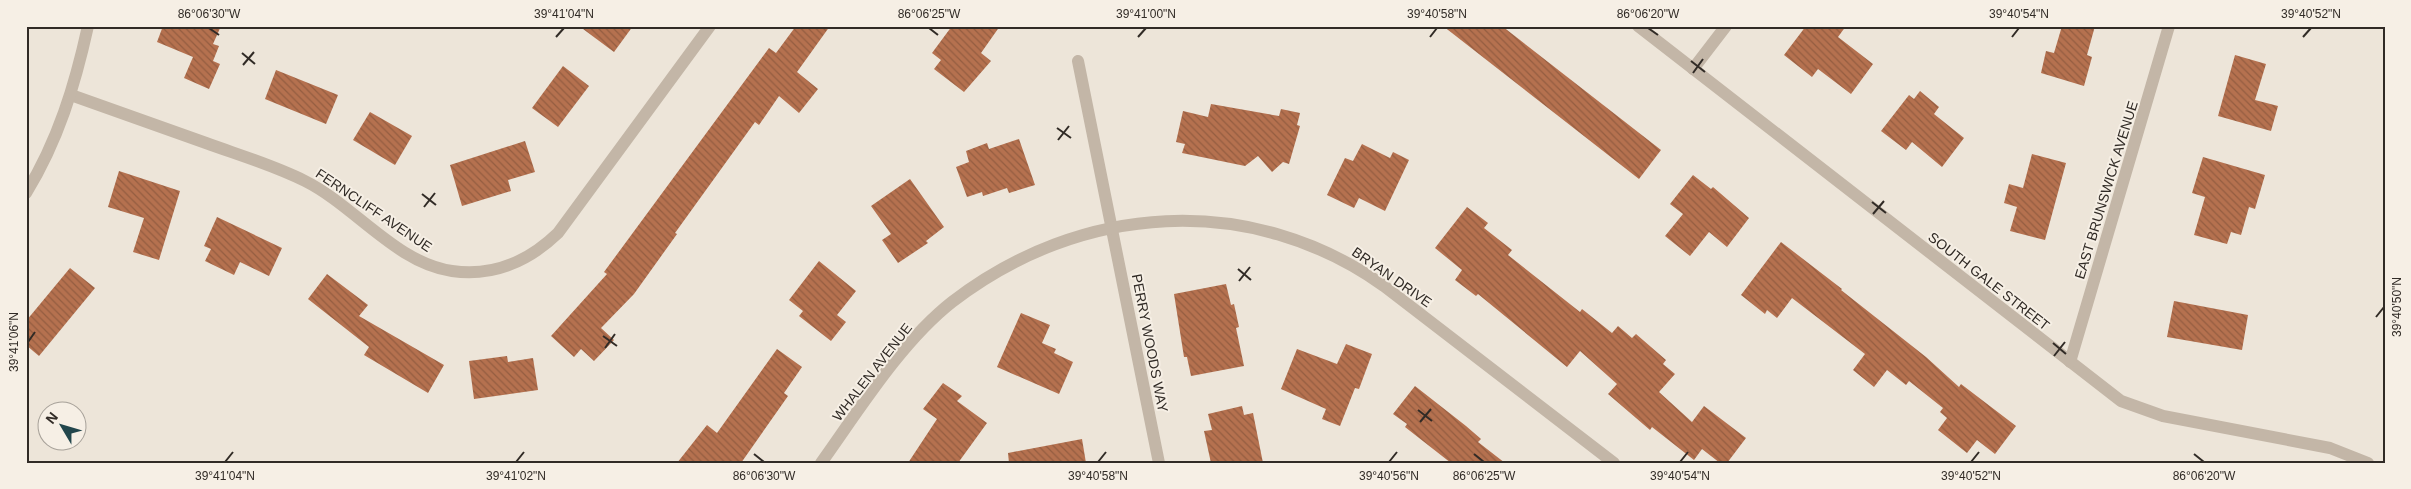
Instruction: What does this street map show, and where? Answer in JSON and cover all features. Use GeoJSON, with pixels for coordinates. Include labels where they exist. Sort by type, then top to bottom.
{"type":"FeatureCollection","features":[{"type":"Feature","properties":{"kind":"street"},"geometry":{"type":"LineString","coordinates":[[26,193],[49,149],[71,95],[88,26]]}},
{"type":"Feature","properties":{"kind":"street","name":"FERNCLIFF AVENUE"},"geometry":{"type":"LineString","coordinates":[[71,95],[289,173],[333,198],[408,254],[428,265],[452,271],[487,272],[531,255],[558,233],[710,26]]}},
{"type":"Feature","properties":{"kind":"street","name":"SOUTH GALE STREET"},"geometry":{"type":"LineString","coordinates":[[1638,26],[2110,393],[2138,409],[2163,416],[2320,446],[2368,463]]}},
{"type":"Feature","properties":{"kind":"street"},"geometry":{"type":"LineString","coordinates":[[1693,69],[1726,26]]}},
{"type":"Feature","properties":{"kind":"street","name":"EAST BRUNSWICK AVENUE"},"geometry":{"type":"LineString","coordinates":[[2070,362],[2170,26]]}},
{"type":"Feature","properties":{"kind":"street","name":"PERRY WOODS WAY"},"geometry":{"type":"LineString","coordinates":[[1078,61],[1159,463]]}},
{"type":"Feature","properties":{"kind":"street","name":"BRYAN DRIVE"},"geometry":{"type":"LineString","coordinates":[[1112,230],[1157,222],[1214,221],[1271,231],[1316,247],[1356,267],[1378,282],[1614,463]]}},
{"type":"Feature","properties":{"kind":"street","name":"WHALEN AVENUE"},"geometry":{"type":"LineString","coordinates":[[821,463],[910,343],[952,302],[991,275],[1012,264],[1066,240],[1112,230]]}},
{"type":"Feature","properties":{"kind":"building"},"geometry":{"type":"Polygon","coordinates":[[[163,26],[221,26],[213,44],[219,46],[213,61],[220,64],[209,89],[184,78],[193,57],[157,42],[163,26]]]}},
{"type":"Feature","properties":{"kind":"building"},"geometry":{"type":"Polygon","coordinates":[[[579,26],[633,26],[614,52],[579,26]]]}},
{"type":"Feature","properties":{"kind":"building"},"geometry":{"type":"Polygon","coordinates":[[[796,26],[830,26],[797,72],[818,89],[799,113],[779,96],[759,125],[755,122],[675,233],[677,234],[634,294],[601,328],[614,340],[594,361],[581,349],[574,357],[551,336],[607,274],[604,272],[769,48],[776,53],[796,26]]]}},
{"type":"Feature","properties":{"kind":"building"},"geometry":{"type":"Polygon","coordinates":[[[952,26],[1000,26],[981,53],[991,61],[964,92],[934,69],[941,60],[932,53],[952,26]]]}},
{"type":"Feature","properties":{"kind":"building"},"geometry":{"type":"Polygon","coordinates":[[[1443,26],[1502,26],[1661,150],[1639,179],[1443,26]]]}},
{"type":"Feature","properties":{"kind":"building"},"geometry":{"type":"Polygon","coordinates":[[[1806,26],[1846,26],[1838,37],[1873,64],[1851,94],[1818,69],[1812,77],[1784,55],[1806,26]]]}},
{"type":"Feature","properties":{"kind":"building"},"geometry":{"type":"Polygon","coordinates":[[[2062,26],[2095,26],[2087,55],[2092,57],[2084,86],[2041,73],[2046,51],[2054,53],[2062,26]]]}},
{"type":"Feature","properties":{"kind":"building"},"geometry":{"type":"Polygon","coordinates":[[[2235,55],[2266,64],[2255,100],[2278,106],[2271,131],[2218,116],[2235,55]]]}},
{"type":"Feature","properties":{"kind":"building"},"geometry":{"type":"Polygon","coordinates":[[[563,66],[589,86],[558,127],[532,108],[563,66]]]}},
{"type":"Feature","properties":{"kind":"building"},"geometry":{"type":"Polygon","coordinates":[[[276,70],[338,95],[326,124],[265,99],[276,70]]]}},
{"type":"Feature","properties":{"kind":"building"},"geometry":{"type":"Polygon","coordinates":[[[1920,91],[1939,107],[1934,114],[1964,138],[1942,167],[1912,142],[1906,150],[1881,131],[1909,95],[1914,99],[1920,91]]]}},
{"type":"Feature","properties":{"kind":"building"},"geometry":{"type":"Polygon","coordinates":[[[1211,104],[1279,116],[1281,109],[1300,113],[1297,125],[1300,126],[1289,164],[1283,162],[1272,172],[1258,156],[1245,166],[1182,153],[1185,144],[1176,142],[1183,111],[1208,117],[1211,104]]]}},
{"type":"Feature","properties":{"kind":"building"},"geometry":{"type":"Polygon","coordinates":[[[370,112],[412,136],[395,165],[353,140],[370,112]]]}},
{"type":"Feature","properties":{"kind":"building"},"geometry":{"type":"Polygon","coordinates":[[[1019,139],[1035,185],[1009,193],[1007,188],[983,196],[982,192],[967,197],[956,167],[969,162],[966,151],[987,143],[989,149],[1019,139]]]}},
{"type":"Feature","properties":{"kind":"building"},"geometry":{"type":"Polygon","coordinates":[[[525,141],[535,172],[508,180],[511,191],[462,206],[450,165],[525,141]]]}},
{"type":"Feature","properties":{"kind":"building"},"geometry":{"type":"Polygon","coordinates":[[[1362,144],[1390,158],[1393,152],[1409,160],[1385,211],[1359,198],[1354,208],[1327,195],[1345,158],[1353,161],[1362,144]]]}},
{"type":"Feature","properties":{"kind":"building"},"geometry":{"type":"Polygon","coordinates":[[[2032,154],[2066,163],[2045,240],[2010,231],[2017,207],[2004,203],[2009,184],[2023,188],[2032,154]]]}},
{"type":"Feature","properties":{"kind":"building"},"geometry":{"type":"Polygon","coordinates":[[[2203,157],[2265,175],[2255,209],[2249,207],[2241,235],[2231,232],[2227,244],[2194,235],[2205,197],[2192,193],[2203,157]]]}},
{"type":"Feature","properties":{"kind":"building"},"geometry":{"type":"Polygon","coordinates":[[[119,171],[180,191],[159,260],[133,252],[144,218],[108,207],[119,171]]]}},
{"type":"Feature","properties":{"kind":"building"},"geometry":{"type":"Polygon","coordinates":[[[1693,175],[1711,189],[1713,187],[1749,218],[1727,247],[1709,232],[1690,256],[1665,236],[1683,214],[1670,204],[1693,175]]]}},
{"type":"Feature","properties":{"kind":"building"},"geometry":{"type":"Polygon","coordinates":[[[910,179],[944,227],[926,241],[928,243],[898,263],[882,240],[891,234],[871,206],[910,179]]]}},
{"type":"Feature","properties":{"kind":"building"},"geometry":{"type":"Polygon","coordinates":[[[1467,207],[1488,223],[1484,228],[1512,250],[1508,255],[1580,312],[1582,309],[1612,333],[1618,326],[1632,338],[1636,334],[1666,360],[1663,364],[1675,374],[1659,392],[1692,422],[1704,406],[1746,438],[1727,463],[1720,463],[1702,449],[1694,460],[1652,427],[1650,430],[1608,394],[1617,384],[1580,351],[1567,367],[1478,294],[1476,296],[1455,280],[1462,270],[1435,248],[1467,207]]]}},
{"type":"Feature","properties":{"kind":"building"},"geometry":{"type":"Polygon","coordinates":[[[217,217],[282,248],[269,276],[240,262],[234,275],[205,261],[211,249],[204,246],[217,217]]]}},
{"type":"Feature","properties":{"kind":"building"},"geometry":{"type":"Polygon","coordinates":[[[1781,242],[1926,357],[1959,387],[1961,384],[2016,426],[1995,454],[1977,440],[1967,453],[1938,430],[1947,418],[1940,412],[1943,408],[1909,381],[1906,385],[1887,370],[1874,387],[1853,370],[1865,354],[1792,298],[1777,318],[1767,310],[1765,314],[1741,295],[1781,242]]]}},
{"type":"Feature","properties":{"kind":"building"},"geometry":{"type":"Polygon","coordinates":[[[819,261],[856,291],[837,315],[846,322],[831,341],[799,316],[803,311],[789,300],[819,261]]]}},
{"type":"Feature","properties":{"kind":"building"},"geometry":{"type":"Polygon","coordinates":[[[70,268],[95,288],[39,356],[26,345],[26,321],[70,268]]]}},
{"type":"Feature","properties":{"kind":"building"},"geometry":{"type":"Polygon","coordinates":[[[327,274],[368,305],[359,316],[444,365],[428,393],[364,355],[369,347],[308,299],[327,274]]]}},
{"type":"Feature","properties":{"kind":"building"},"geometry":{"type":"Polygon","coordinates":[[[1226,284],[1231,305],[1234,304],[1239,327],[1236,328],[1244,366],[1191,376],[1187,357],[1184,357],[1174,294],[1226,284]]]}},
{"type":"Feature","properties":{"kind":"building"},"geometry":{"type":"Polygon","coordinates":[[[2174,301],[2248,315],[2242,350],[2167,337],[2174,301]]]}},
{"type":"Feature","properties":{"kind":"building"},"geometry":{"type":"Polygon","coordinates":[[[1021,313],[1050,325],[1042,343],[1056,349],[1054,353],[1073,362],[1059,394],[997,367],[1021,313]]]}},
{"type":"Feature","properties":{"kind":"building"},"geometry":{"type":"Polygon","coordinates":[[[1346,344],[1372,354],[1359,389],[1355,388],[1340,426],[1322,419],[1326,409],[1281,389],[1297,349],[1337,364],[1346,344]]]}},
{"type":"Feature","properties":{"kind":"building"},"geometry":{"type":"Polygon","coordinates":[[[777,349],[802,367],[784,393],[788,396],[741,463],[677,463],[707,425],[717,433],[777,349]]]}},
{"type":"Feature","properties":{"kind":"building"},"geometry":{"type":"Polygon","coordinates":[[[507,356],[508,362],[533,358],[538,390],[474,399],[469,361],[507,356]]]}},
{"type":"Feature","properties":{"kind":"building"},"geometry":{"type":"Polygon","coordinates":[[[943,383],[962,396],[957,401],[987,423],[958,463],[908,463],[937,419],[923,409],[943,383]]]}},
{"type":"Feature","properties":{"kind":"building"},"geometry":{"type":"Polygon","coordinates":[[[1415,386],[1466,426],[1481,439],[1478,442],[1505,463],[1451,463],[1405,427],[1407,424],[1393,414],[1415,386]]]}},
{"type":"Feature","properties":{"kind":"building"},"geometry":{"type":"Polygon","coordinates":[[[1242,406],[1244,415],[1253,413],[1263,463],[1211,463],[1204,431],[1212,430],[1208,414],[1242,406]]]}},
{"type":"Feature","properties":{"kind":"building"},"geometry":{"type":"Polygon","coordinates":[[[1082,439],[1086,463],[1009,463],[1008,453],[1082,439]]]}}]}
